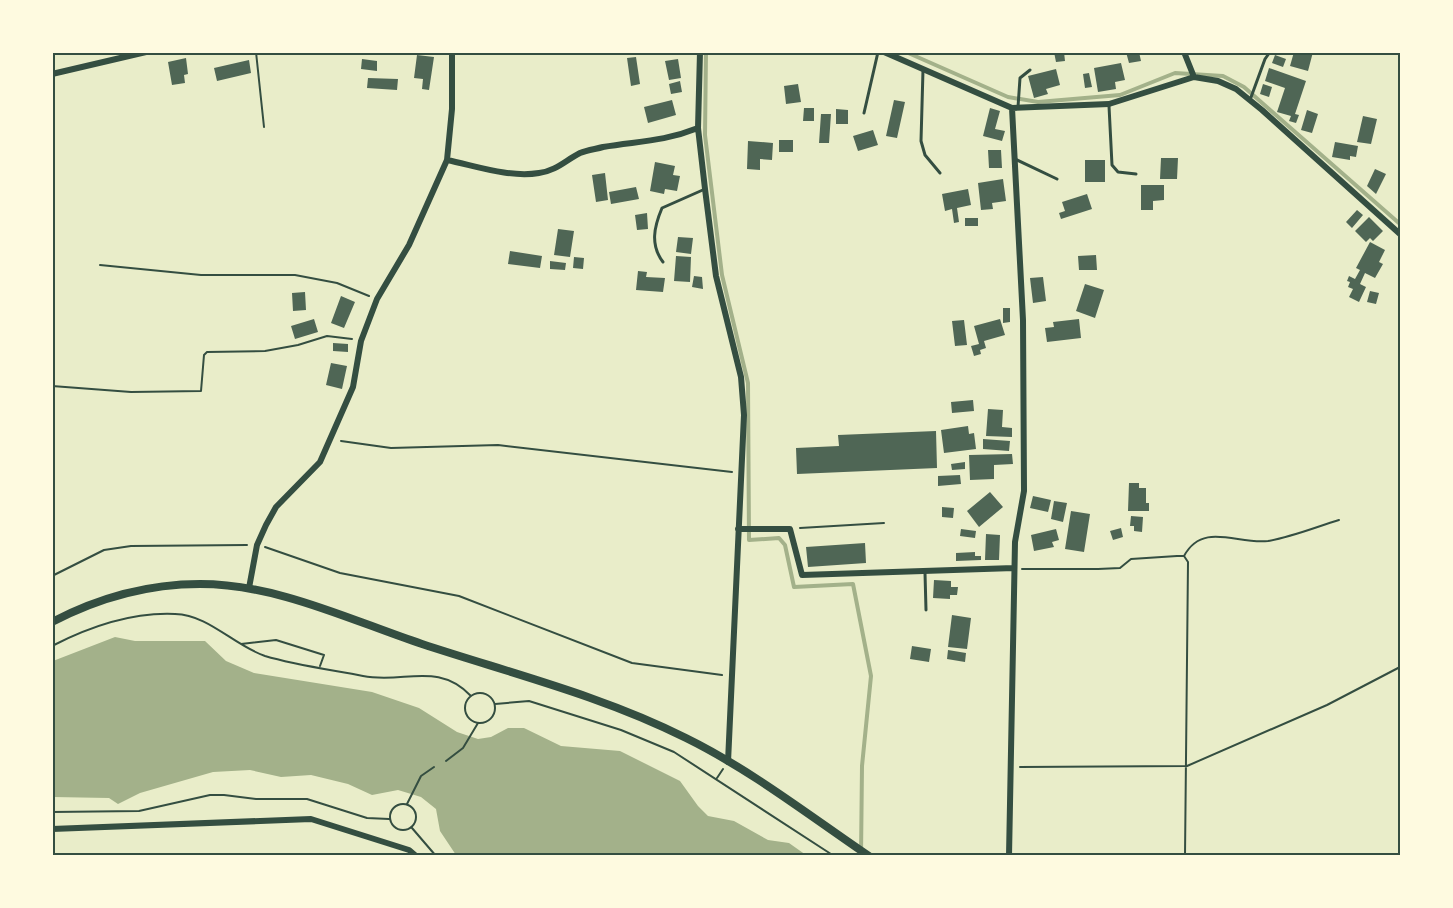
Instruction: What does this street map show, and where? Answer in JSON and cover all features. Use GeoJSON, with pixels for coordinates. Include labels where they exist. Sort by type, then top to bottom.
{"type":"FeatureCollection","features":[{"type":"Feature","properties":{"kind":"street"},"geometry":{"type":"LineString","coordinates":[[52,74],[146,52]]}},
{"type":"Feature","properties":{"kind":"street"},"geometry":{"type":"LineString","coordinates":[[249,588],[257,545],[276,507],[320,462],[353,387],[361,340],[377,299],[409,245],[447,160],[452,109],[452,52]]}},
{"type":"Feature","properties":{"kind":"street"},"geometry":{"type":"LineString","coordinates":[[700,52],[698,128],[705,189],[716,276],[741,378],[744,415],[729,762]]}},
{"type":"Feature","properties":{"kind":"street"},"geometry":{"type":"LineString","coordinates":[[884,52],[1015,107],[1108,104],[1194,77],[1218,81],[1236,89],[1250,100],[1401,234]]}},
{"type":"Feature","properties":{"kind":"street"},"geometry":{"type":"LineString","coordinates":[[1184,52],[1194,77]]}},
{"type":"Feature","properties":{"kind":"street"},"geometry":{"type":"LineString","coordinates":[[1009,855],[1015,542],[1024,491],[1023,320],[1015,159],[1015,107]]}},
{"type":"Feature","properties":{"kind":"street"},"geometry":{"type":"LineString","coordinates":[[447,160],[520,174],[539,173],[560,167],[581,152],[675,138],[698,128]]}},
{"type":"Feature","properties":{"kind":"street"},"geometry":{"type":"LineString","coordinates":[[738,529],[790,529],[802,575],[924,569],[1014,568]]}},
{"type":"Feature","properties":{"kind":"street"},"geometry":{"type":"LineString","coordinates":[[52,622],[120,595],[153,587],[200,584],[249,588],[274,593],[621,710],[687,738],[729,762],[869,855]]}},
{"type":"Feature","properties":{"kind":"street"},"geometry":{"type":"LineString","coordinates":[[52,829],[311,819],[409,850],[416,855]]}},
{"type":"Feature","properties":{"kind":"lane"},"geometry":{"type":"LineString","coordinates":[[864,113],[878,52]]}},
{"type":"Feature","properties":{"kind":"lane"},"geometry":{"type":"LineString","coordinates":[[1250,100],[1265,59],[1270,52]]}},
{"type":"Feature","properties":{"kind":"lane"},"geometry":{"type":"LineString","coordinates":[[923,69],[921,141],[925,155],[940,173]]}},
{"type":"Feature","properties":{"kind":"lane"},"geometry":{"type":"LineString","coordinates":[[1015,107],[1020,78],[1030,70]]}},
{"type":"Feature","properties":{"kind":"lane"},"geometry":{"type":"LineString","coordinates":[[1108,104],[1112,165],[1118,172],[1136,174]]}},
{"type":"Feature","properties":{"kind":"lane"},"geometry":{"type":"LineString","coordinates":[[1015,159],[1057,179]]}},
{"type":"Feature","properties":{"kind":"lane"},"geometry":{"type":"LineString","coordinates":[[663,262],[655,252],[655,225],[662,208],[705,189]]}},
{"type":"Feature","properties":{"kind":"lane"},"geometry":{"type":"LineString","coordinates":[[924,569],[926,610]]}},
{"type":"Feature","properties":{"kind":"path"},"geometry":{"type":"LineString","coordinates":[[256,52],[264,127]]}},
{"type":"Feature","properties":{"kind":"path"},"geometry":{"type":"LineString","coordinates":[[100,265],[201,275],[295,275],[337,283],[377,299]]}},
{"type":"Feature","properties":{"kind":"path"},"geometry":{"type":"LineString","coordinates":[[52,386],[131,392],[201,391],[204,355],[207,352],[266,351],[298,345],[327,336],[361,340]]}},
{"type":"Feature","properties":{"kind":"path"},"geometry":{"type":"LineString","coordinates":[[330,440],[391,448],[498,445],[741,473]]}},
{"type":"Feature","properties":{"kind":"path"},"geometry":{"type":"LineString","coordinates":[[1184,556],[1190,546],[1200,539],[1234,537],[1265,541],[1340,520]]}},
{"type":"Feature","properties":{"kind":"path"},"geometry":{"type":"LineString","coordinates":[[790,529],[884,523]]}},
{"type":"Feature","properties":{"kind":"path"},"geometry":{"type":"LineString","coordinates":[[52,576],[104,550],[257,545],[340,573],[459,596],[632,663],[731,677]]}},
{"type":"Feature","properties":{"kind":"path"},"geometry":{"type":"LineString","coordinates":[[1014,568],[1109,569],[1120,568],[1131,559],[1184,556]]}},
{"type":"Feature","properties":{"kind":"path"},"geometry":{"type":"LineString","coordinates":[[1184,556],[1188,562],[1185,855]]}},
{"type":"Feature","properties":{"kind":"path"},"geometry":{"type":"LineString","coordinates":[[52,646],[95,627],[129,618],[174,614],[197,617],[265,656],[366,677],[432,675],[448,678],[471,696],[485,694],[495,704]]}},
{"type":"Feature","properties":{"kind":"path"},"geometry":{"type":"LineString","coordinates":[[241,644],[276,640],[324,655],[320,666]]}},
{"type":"Feature","properties":{"kind":"path"},"geometry":{"type":"LineString","coordinates":[[1009,767],[1187,766],[1327,705],[1401,667]]}},
{"type":"Feature","properties":{"kind":"path"},"geometry":{"type":"LineString","coordinates":[[471,696],[466,705],[466,714],[478,723]]}},
{"type":"Feature","properties":{"kind":"path"},"geometry":{"type":"LineString","coordinates":[[495,704],[529,701],[621,730],[674,752],[834,855]]}},
{"type":"Feature","properties":{"kind":"path"},"geometry":{"type":"LineString","coordinates":[[446,761],[463,748],[478,723],[491,718],[495,704]]}},
{"type":"Feature","properties":{"kind":"path"},"geometry":{"type":"LineString","coordinates":[[406,804],[421,776],[434,767]]}},
{"type":"Feature","properties":{"kind":"path"},"geometry":{"type":"LineString","coordinates":[[52,812],[139,811],[210,795],[224,795],[266,800],[307,799],[367,818],[389,819],[399,830],[411,827]]}},
{"type":"Feature","properties":{"kind":"path"},"geometry":{"type":"LineString","coordinates":[[389,819],[396,805],[406,804]]}},
{"type":"Feature","properties":{"kind":"path"},"geometry":{"type":"LineString","coordinates":[[406,804],[416,816],[411,827]]}},
{"type":"Feature","properties":{"kind":"path"},"geometry":{"type":"LineString","coordinates":[[411,827],[436,855]]}},
{"type":"Feature","properties":{"kind":"shaded area"},"geometry":{"type":"Polygon","coordinates":[[[115,637],[135,641],[205,641],[226,661],[254,673],[372,692],[419,708],[457,732],[478,739],[491,737],[508,728],[524,728],[561,746],[620,751],[680,781],[708,816],[734,821],[768,840],[789,843],[806,855],[456,855],[440,831],[436,809],[421,797],[398,790],[372,795],[348,784],[311,775],[281,777],[250,770],[213,772],[140,793],[118,804],[109,798],[53,797],[53,661],[115,637]]]}},
{"type":"Feature","properties":{"kind":"building"},"geometry":{"type":"Polygon","coordinates":[[[1054,52],[1064,52],[1065,61],[1056,62],[1054,52]]]}},
{"type":"Feature","properties":{"kind":"building"},"geometry":{"type":"Polygon","coordinates":[[[1126,52],[1139,52],[1141,61],[1129,63],[1126,52]]]}},
{"type":"Feature","properties":{"kind":"building"},"geometry":{"type":"Polygon","coordinates":[[[1294,52],[1313,52],[1308,71],[1290,66],[1294,52]]]}},
{"type":"Feature","properties":{"kind":"building"},"geometry":{"type":"Polygon","coordinates":[[[417,55],[434,57],[429,90],[422,89],[423,79],[414,78],[417,55]]]}},
{"type":"Feature","properties":{"kind":"building"},"geometry":{"type":"Polygon","coordinates":[[[1275,55],[1286,59],[1283,67],[1272,63],[1275,55]]]}},
{"type":"Feature","properties":{"kind":"building"},"geometry":{"type":"Polygon","coordinates":[[[636,57],[640,84],[631,86],[627,58],[636,57]]]}},
{"type":"Feature","properties":{"kind":"building"},"geometry":{"type":"Polygon","coordinates":[[[186,58],[188,74],[184,75],[185,83],[172,85],[168,62],[186,58]]]}},
{"type":"Feature","properties":{"kind":"building"},"geometry":{"type":"Polygon","coordinates":[[[362,59],[377,61],[377,71],[361,69],[362,59]]]}},
{"type":"Feature","properties":{"kind":"building"},"geometry":{"type":"Polygon","coordinates":[[[678,59],[681,78],[669,80],[665,61],[678,59]]]}},
{"type":"Feature","properties":{"kind":"building"},"geometry":{"type":"Polygon","coordinates":[[[249,60],[251,73],[217,81],[214,68],[249,60]]]}},
{"type":"Feature","properties":{"kind":"building"},"geometry":{"type":"Polygon","coordinates":[[[1121,63],[1125,80],[1115,82],[1116,89],[1098,92],[1094,68],[1121,63]]]}},
{"type":"Feature","properties":{"kind":"building"},"geometry":{"type":"Polygon","coordinates":[[[1269,68],[1306,81],[1295,114],[1299,115],[1296,123],[1289,121],[1291,116],[1277,112],[1285,88],[1265,81],[1269,68]]]}},
{"type":"Feature","properties":{"kind":"building"},"geometry":{"type":"Polygon","coordinates":[[[1056,69],[1060,85],[1046,89],[1048,94],[1034,98],[1028,76],[1056,69]]]}},
{"type":"Feature","properties":{"kind":"building"},"geometry":{"type":"Polygon","coordinates":[[[1089,73],[1092,87],[1085,88],[1083,74],[1089,73]]]}},
{"type":"Feature","properties":{"kind":"building"},"geometry":{"type":"Polygon","coordinates":[[[368,78],[398,79],[397,90],[367,88],[368,78]]]}},
{"type":"Feature","properties":{"kind":"building"},"geometry":{"type":"Polygon","coordinates":[[[680,81],[682,92],[671,94],[669,84],[680,81]]]}},
{"type":"Feature","properties":{"kind":"building"},"geometry":{"type":"Polygon","coordinates":[[[798,84],[801,102],[786,104],[784,86],[798,84]]]}},
{"type":"Feature","properties":{"kind":"building"},"geometry":{"type":"Polygon","coordinates":[[[1263,84],[1272,87],[1269,97],[1260,94],[1263,84]]]}},
{"type":"Feature","properties":{"kind":"building"},"geometry":{"type":"Polygon","coordinates":[[[672,100],[676,115],[648,123],[644,107],[672,100]]]}},
{"type":"Feature","properties":{"kind":"building"},"geometry":{"type":"Polygon","coordinates":[[[894,100],[905,102],[897,138],[886,136],[894,100]]]}},
{"type":"Feature","properties":{"kind":"building"},"geometry":{"type":"Polygon","coordinates":[[[804,108],[814,108],[814,121],[803,121],[804,108]]]}},
{"type":"Feature","properties":{"kind":"building"},"geometry":{"type":"Polygon","coordinates":[[[990,108],[1000,111],[995,129],[1005,131],[1002,141],[983,136],[990,108]]]}},
{"type":"Feature","properties":{"kind":"building"},"geometry":{"type":"Polygon","coordinates":[[[836,109],[848,110],[848,124],[836,124],[836,109]]]}},
{"type":"Feature","properties":{"kind":"building"},"geometry":{"type":"Polygon","coordinates":[[[1307,110],[1318,114],[1312,133],[1301,130],[1307,110]]]}},
{"type":"Feature","properties":{"kind":"building"},"geometry":{"type":"Polygon","coordinates":[[[821,114],[831,114],[829,143],[819,143],[821,114]]]}},
{"type":"Feature","properties":{"kind":"building"},"geometry":{"type":"Polygon","coordinates":[[[1363,116],[1377,119],[1371,144],[1357,142],[1363,116]]]}},
{"type":"Feature","properties":{"kind":"building"},"geometry":{"type":"Polygon","coordinates":[[[873,130],[878,145],[858,151],[853,136],[873,130]]]}},
{"type":"Feature","properties":{"kind":"building"},"geometry":{"type":"Polygon","coordinates":[[[779,140],[793,140],[793,152],[779,152],[779,140]]]}},
{"type":"Feature","properties":{"kind":"building"},"geometry":{"type":"Polygon","coordinates":[[[748,141],[773,143],[772,160],[760,159],[760,170],[747,169],[748,141]]]}},
{"type":"Feature","properties":{"kind":"building"},"geometry":{"type":"Polygon","coordinates":[[[1335,142],[1358,146],[1356,157],[1350,156],[1350,160],[1332,157],[1335,142]]]}},
{"type":"Feature","properties":{"kind":"building"},"geometry":{"type":"Polygon","coordinates":[[[988,150],[1001,150],[1002,168],[989,168],[988,150]]]}},
{"type":"Feature","properties":{"kind":"building"},"geometry":{"type":"Polygon","coordinates":[[[1161,158],[1178,158],[1177,179],[1160,179],[1161,158]]]}},
{"type":"Feature","properties":{"kind":"building"},"geometry":{"type":"Polygon","coordinates":[[[1085,160],[1105,160],[1105,182],[1085,182],[1085,160]]]}},
{"type":"Feature","properties":{"kind":"building"},"geometry":{"type":"Polygon","coordinates":[[[655,162],[675,166],[673,175],[680,176],[677,191],[665,189],[664,194],[650,191],[655,162]]]}},
{"type":"Feature","properties":{"kind":"building"},"geometry":{"type":"Polygon","coordinates":[[[1375,169],[1386,174],[1376,194],[1367,186],[1375,169]]]}},
{"type":"Feature","properties":{"kind":"building"},"geometry":{"type":"Polygon","coordinates":[[[605,173],[608,200],[596,202],[592,175],[605,173]]]}},
{"type":"Feature","properties":{"kind":"building"},"geometry":{"type":"Polygon","coordinates":[[[1003,179],[1006,201],[992,203],[993,209],[981,210],[978,183],[1003,179]]]}},
{"type":"Feature","properties":{"kind":"building"},"geometry":{"type":"Polygon","coordinates":[[[1141,185],[1164,185],[1164,200],[1153,201],[1153,210],[1141,210],[1141,185]]]}},
{"type":"Feature","properties":{"kind":"building"},"geometry":{"type":"Polygon","coordinates":[[[636,187],[639,199],[611,204],[609,192],[636,187]]]}},
{"type":"Feature","properties":{"kind":"building"},"geometry":{"type":"Polygon","coordinates":[[[968,189],[971,205],[957,208],[959,222],[954,223],[952,209],[945,211],[942,194],[968,189]]]}},
{"type":"Feature","properties":{"kind":"building"},"geometry":{"type":"Polygon","coordinates":[[[1087,194],[1092,209],[1061,219],[1059,213],[1065,211],[1062,202],[1087,194]]]}},
{"type":"Feature","properties":{"kind":"building"},"geometry":{"type":"Polygon","coordinates":[[[1357,210],[1363,215],[1352,228],[1346,222],[1357,210]]]}},
{"type":"Feature","properties":{"kind":"building"},"geometry":{"type":"Polygon","coordinates":[[[647,213],[648,229],[637,230],[635,215],[647,213]]]}},
{"type":"Feature","properties":{"kind":"building"},"geometry":{"type":"Polygon","coordinates":[[[1369,217],[1383,231],[1373,241],[1370,238],[1366,242],[1355,231],[1369,217]]]}},
{"type":"Feature","properties":{"kind":"building"},"geometry":{"type":"Polygon","coordinates":[[[965,218],[978,218],[978,226],[965,226],[965,218]]]}},
{"type":"Feature","properties":{"kind":"building"},"geometry":{"type":"Polygon","coordinates":[[[558,229],[574,231],[570,257],[554,255],[558,229]]]}},
{"type":"Feature","properties":{"kind":"building"},"geometry":{"type":"Polygon","coordinates":[[[678,237],[693,238],[691,254],[676,252],[678,237]]]}},
{"type":"Feature","properties":{"kind":"building"},"geometry":{"type":"Polygon","coordinates":[[[1370,242],[1385,250],[1379,262],[1383,264],[1375,278],[1365,273],[1360,284],[1366,287],[1359,302],[1349,297],[1353,289],[1348,287],[1350,282],[1347,281],[1349,276],[1355,279],[1360,270],[1356,268],[1370,242]]]}},
{"type":"Feature","properties":{"kind":"building"},"geometry":{"type":"Polygon","coordinates":[[[510,251],[542,256],[540,268],[508,264],[510,251]]]}},
{"type":"Feature","properties":{"kind":"building"},"geometry":{"type":"Polygon","coordinates":[[[1096,255],[1097,270],[1079,270],[1078,256],[1096,255]]]}},
{"type":"Feature","properties":{"kind":"building"},"geometry":{"type":"Polygon","coordinates":[[[676,256],[691,257],[690,282],[674,281],[676,256]]]}},
{"type":"Feature","properties":{"kind":"building"},"geometry":{"type":"Polygon","coordinates":[[[574,257],[584,258],[583,269],[573,268],[574,257]]]}},
{"type":"Feature","properties":{"kind":"building"},"geometry":{"type":"Polygon","coordinates":[[[550,261],[566,263],[565,270],[550,269],[550,261]]]}},
{"type":"Feature","properties":{"kind":"building"},"geometry":{"type":"Polygon","coordinates":[[[638,271],[647,272],[646,277],[665,278],[663,292],[636,290],[638,271]]]}},
{"type":"Feature","properties":{"kind":"building"},"geometry":{"type":"Polygon","coordinates":[[[694,276],[702,277],[703,289],[692,287],[694,276]]]}},
{"type":"Feature","properties":{"kind":"building"},"geometry":{"type":"Polygon","coordinates":[[[1043,277],[1046,301],[1033,303],[1030,278],[1043,277]]]}},
{"type":"Feature","properties":{"kind":"building"},"geometry":{"type":"Polygon","coordinates":[[[1085,284],[1104,290],[1095,318],[1076,311],[1085,284]]]}},
{"type":"Feature","properties":{"kind":"building"},"geometry":{"type":"Polygon","coordinates":[[[1370,291],[1379,293],[1376,304],[1367,302],[1370,291]]]}},
{"type":"Feature","properties":{"kind":"building"},"geometry":{"type":"Polygon","coordinates":[[[305,292],[306,310],[293,311],[292,293],[305,292]]]}},
{"type":"Feature","properties":{"kind":"building"},"geometry":{"type":"Polygon","coordinates":[[[341,296],[355,302],[344,328],[331,323],[341,296]]]}},
{"type":"Feature","properties":{"kind":"building"},"geometry":{"type":"Polygon","coordinates":[[[1003,308],[1010,308],[1010,322],[1003,323],[1003,308]]]}},
{"type":"Feature","properties":{"kind":"building"},"geometry":{"type":"Polygon","coordinates":[[[314,319],[318,332],[295,339],[291,326],[314,319]]]}},
{"type":"Feature","properties":{"kind":"building"},"geometry":{"type":"Polygon","coordinates":[[[1000,319],[1005,335],[984,341],[986,348],[980,350],[981,354],[974,356],[971,346],[979,344],[974,326],[1000,319]]]}},
{"type":"Feature","properties":{"kind":"building"},"geometry":{"type":"Polygon","coordinates":[[[1079,319],[1081,338],[1047,342],[1045,328],[1054,327],[1053,322],[1079,319]]]}},
{"type":"Feature","properties":{"kind":"building"},"geometry":{"type":"Polygon","coordinates":[[[964,320],[967,345],[955,346],[952,321],[964,320]]]}},
{"type":"Feature","properties":{"kind":"building"},"geometry":{"type":"Polygon","coordinates":[[[333,343],[348,344],[348,352],[333,351],[333,343]]]}},
{"type":"Feature","properties":{"kind":"building"},"geometry":{"type":"Polygon","coordinates":[[[331,363],[347,366],[342,389],[326,385],[331,363]]]}},
{"type":"Feature","properties":{"kind":"building"},"geometry":{"type":"Polygon","coordinates":[[[973,400],[974,411],[952,413],[951,402],[973,400]]]}},
{"type":"Feature","properties":{"kind":"building"},"geometry":{"type":"Polygon","coordinates":[[[988,409],[1003,410],[1002,427],[1012,428],[1012,437],[986,436],[988,409]]]}},
{"type":"Feature","properties":{"kind":"building"},"geometry":{"type":"Polygon","coordinates":[[[968,426],[969,434],[974,433],[976,449],[944,453],[941,430],[968,426]]]}},
{"type":"Feature","properties":{"kind":"building"},"geometry":{"type":"Polygon","coordinates":[[[936,431],[937,468],[797,474],[796,448],[839,446],[838,435],[936,431]]]}},
{"type":"Feature","properties":{"kind":"building"},"geometry":{"type":"Polygon","coordinates":[[[983,439],[1010,441],[1009,451],[983,449],[983,439]]]}},
{"type":"Feature","properties":{"kind":"building"},"geometry":{"type":"Polygon","coordinates":[[[1012,454],[1013,464],[994,465],[994,479],[970,480],[969,455],[1012,454]]]}},
{"type":"Feature","properties":{"kind":"building"},"geometry":{"type":"Polygon","coordinates":[[[965,462],[965,469],[952,470],[951,464],[965,462]]]}},
{"type":"Feature","properties":{"kind":"building"},"geometry":{"type":"Polygon","coordinates":[[[960,475],[961,484],[938,486],[938,476],[960,475]]]}},
{"type":"Feature","properties":{"kind":"building"},"geometry":{"type":"Polygon","coordinates":[[[1129,483],[1139,483],[1139,488],[1146,488],[1146,503],[1149,503],[1149,511],[1128,511],[1129,483]]]}},
{"type":"Feature","properties":{"kind":"building"},"geometry":{"type":"Polygon","coordinates":[[[990,492],[1003,507],[979,527],[967,511],[990,492]]]}},
{"type":"Feature","properties":{"kind":"building"},"geometry":{"type":"Polygon","coordinates":[[[1033,496],[1051,500],[1048,512],[1030,508],[1033,496]]]}},
{"type":"Feature","properties":{"kind":"building"},"geometry":{"type":"Polygon","coordinates":[[[1054,501],[1067,503],[1063,522],[1051,519],[1054,501]]]}},
{"type":"Feature","properties":{"kind":"building"},"geometry":{"type":"Polygon","coordinates":[[[942,507],[954,508],[953,518],[942,517],[942,507]]]}},
{"type":"Feature","properties":{"kind":"building"},"geometry":{"type":"Polygon","coordinates":[[[1071,511],[1090,514],[1084,552],[1065,549],[1071,511]]]}},
{"type":"Feature","properties":{"kind":"building"},"geometry":{"type":"Polygon","coordinates":[[[1131,516],[1143,517],[1142,532],[1134,531],[1134,526],[1130,526],[1131,516]]]}},
{"type":"Feature","properties":{"kind":"building"},"geometry":{"type":"Polygon","coordinates":[[[1121,528],[1123,537],[1113,540],[1110,531],[1121,528]]]}},
{"type":"Feature","properties":{"kind":"building"},"geometry":{"type":"Polygon","coordinates":[[[961,529],[976,531],[975,538],[960,536],[961,529]]]}},
{"type":"Feature","properties":{"kind":"building"},"geometry":{"type":"Polygon","coordinates":[[[1056,529],[1059,540],[1052,542],[1054,547],[1034,551],[1031,535],[1056,529]]]}},
{"type":"Feature","properties":{"kind":"building"},"geometry":{"type":"Polygon","coordinates":[[[986,534],[1000,535],[999,560],[985,560],[986,534]]]}},
{"type":"Feature","properties":{"kind":"building"},"geometry":{"type":"Polygon","coordinates":[[[865,543],[866,563],[808,567],[806,547],[865,543]]]}},
{"type":"Feature","properties":{"kind":"building"},"geometry":{"type":"Polygon","coordinates":[[[975,552],[975,556],[981,556],[981,560],[956,561],[956,553],[975,552]]]}},
{"type":"Feature","properties":{"kind":"building"},"geometry":{"type":"Polygon","coordinates":[[[934,580],[951,581],[951,587],[958,587],[957,595],[950,595],[950,599],[933,598],[934,580]]]}},
{"type":"Feature","properties":{"kind":"building"},"geometry":{"type":"Polygon","coordinates":[[[952,615],[971,618],[967,649],[948,647],[952,615]]]}},
{"type":"Feature","properties":{"kind":"building"},"geometry":{"type":"Polygon","coordinates":[[[912,646],[931,649],[929,662],[910,659],[912,646]]]}},
{"type":"Feature","properties":{"kind":"building"},"geometry":{"type":"Polygon","coordinates":[[[948,650],[966,653],[965,662],[947,659],[948,650]]]}},
{"type":"Feature","properties":{"kind":"waterway"},"geometry":{"type":"LineString","coordinates":[[706,52],[705,135],[722,275],[748,383],[749,540],[779,538],[785,545],[794,587],[853,584],[871,676],[862,766],[861,856]]}},
{"type":"Feature","properties":{"kind":"waterway"},"geometry":{"type":"LineString","coordinates":[[906,52],[1008,97],[1038,102],[1120,95],[1175,73],[1223,76],[1244,87],[1400,224]]}}]}
